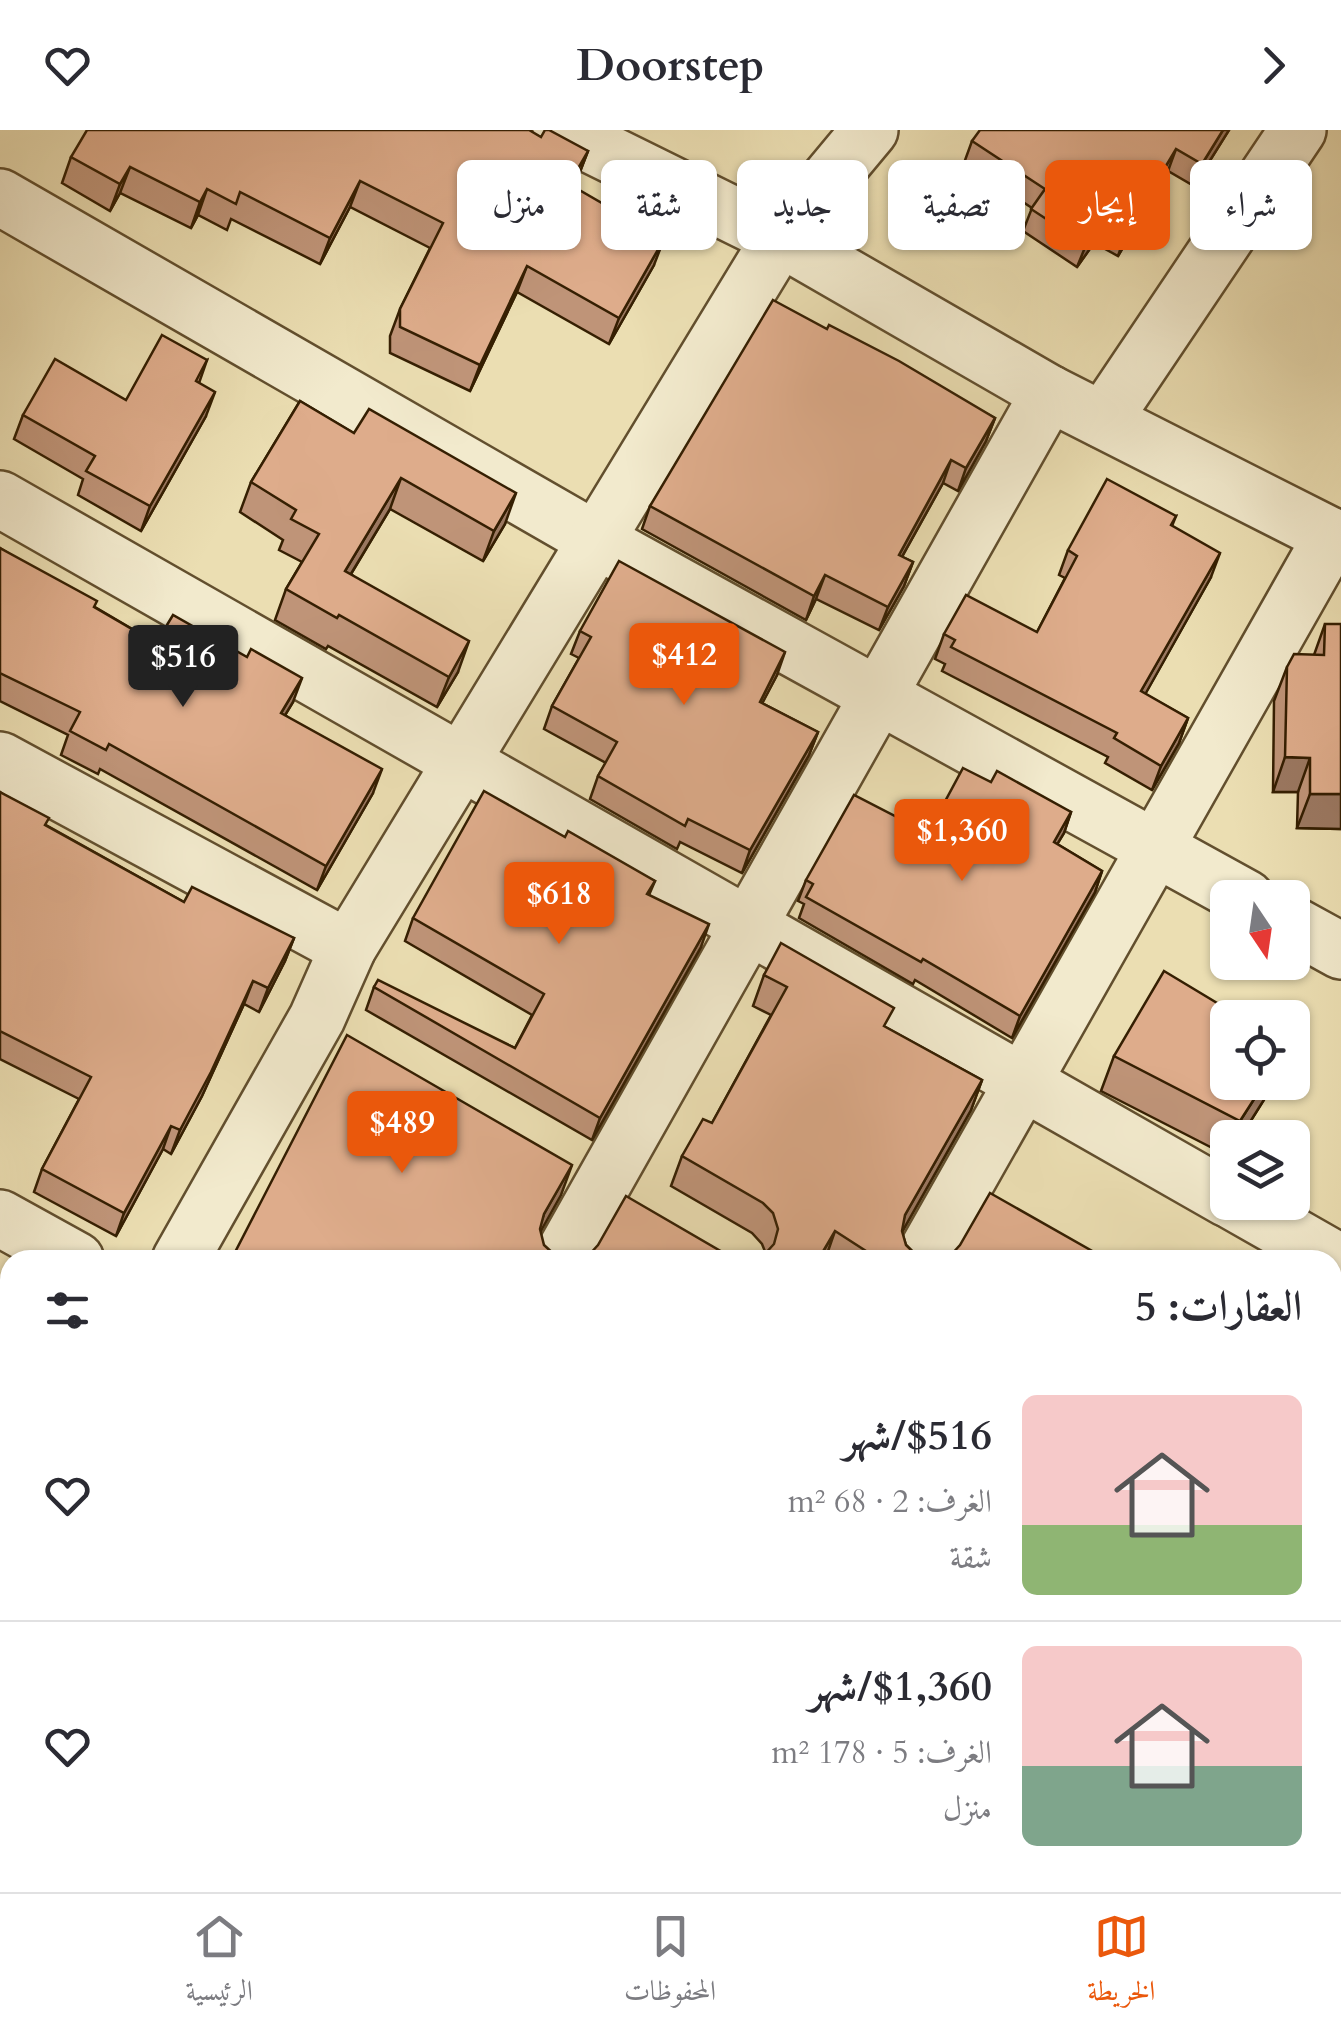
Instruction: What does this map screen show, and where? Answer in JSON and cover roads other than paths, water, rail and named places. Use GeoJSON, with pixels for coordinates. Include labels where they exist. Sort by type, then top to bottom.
{"type":"FeatureCollection","features":[{"type":"Feature","properties":{"kind":"street"},"geometry":{"type":"LineString","coordinates":[[560,130],[737,217]]}},
{"type":"Feature","properties":{"kind":"street"},"geometry":{"type":"LineString","coordinates":[[845,160],[870,130]]}},
{"type":"Feature","properties":{"kind":"street"},"geometry":{"type":"LineString","coordinates":[[1103,420],[1298,130]]}},
{"type":"Feature","properties":{"kind":"street"},"geometry":{"type":"LineString","coordinates":[[0,197],[596,540],[1214,880]]}},
{"type":"Feature","properties":{"kind":"street"},"geometry":{"type":"LineString","coordinates":[[186,1250],[317,1018],[348,948],[773,250]]}},
{"type":"Feature","properties":{"kind":"street"},"geometry":{"type":"LineString","coordinates":[[801,250],[1050,393],[1337,539],[928,1250]]}},
{"type":"Feature","properties":{"kind":"street"},"geometry":{"type":"LineString","coordinates":[[566,1250],[1050,393]]}},
{"type":"Feature","properties":{"kind":"street"},"geometry":{"type":"LineString","coordinates":[[0,499],[1210,1189]]}},
{"type":"Feature","properties":{"kind":"street"},"geometry":{"type":"LineString","coordinates":[[0,760],[348,948]]}},
{"type":"Feature","properties":{"kind":"street"},"geometry":{"type":"LineString","coordinates":[[1310,934],[1341,951]]}},
{"type":"Feature","properties":{"kind":"street"},"geometry":{"type":"LineString","coordinates":[[317,1018],[367,1047]]}},
{"type":"Feature","properties":{"kind":"street"},"geometry":{"type":"LineString","coordinates":[[552,1156],[652,1213]]}},
{"type":"Feature","properties":{"kind":"street"},"geometry":{"type":"LineString","coordinates":[[0,1218],[58,1250]]}},
{"type":"Feature","properties":{"kind":"street"},"geometry":{"type":"LineString","coordinates":[[1265,1220],[1317,1250]]}}]}
